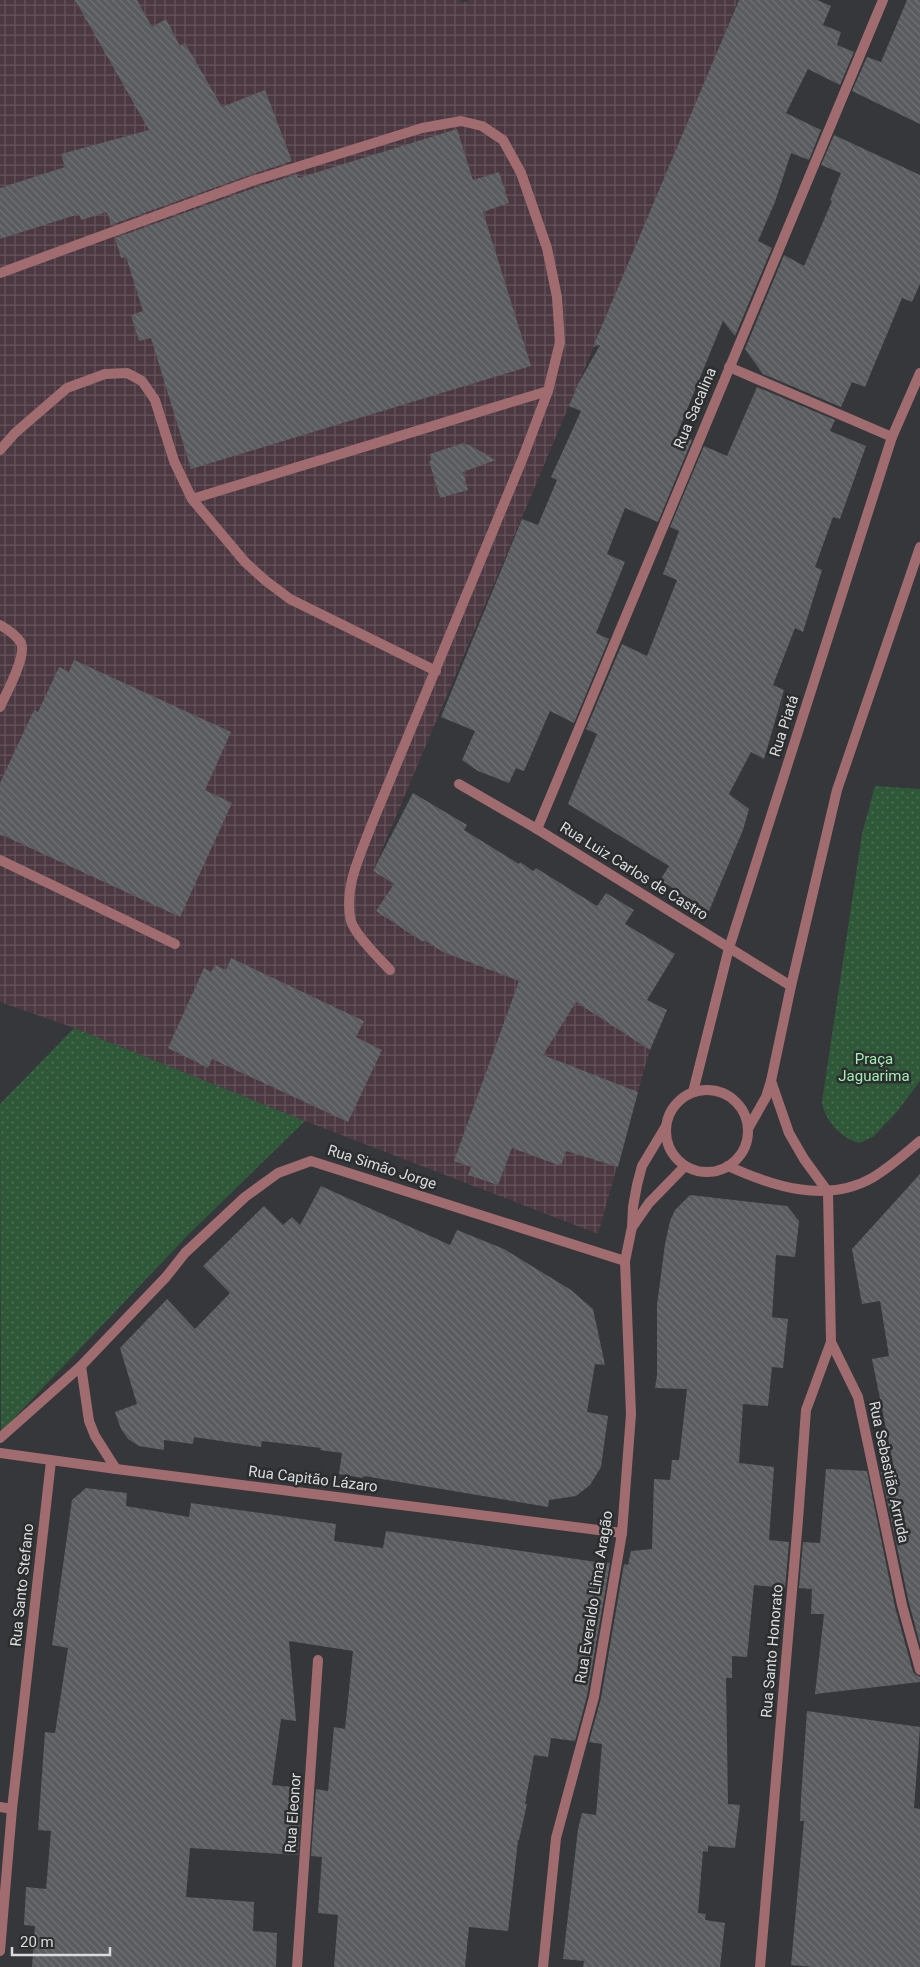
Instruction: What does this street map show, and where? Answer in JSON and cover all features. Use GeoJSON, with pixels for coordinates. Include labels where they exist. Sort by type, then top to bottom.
{"type":"FeatureCollection","features":[{"type":"Feature","properties":{"kind":"street","name":"Rua Sacalina"},"geometry":{"type":"LineString","coordinates":[[537,829],[883,0]]}},
{"type":"Feature","properties":{"kind":"street"},"geometry":{"type":"LineString","coordinates":[[0,273],[252,181],[422,128],[461,121],[482,126],[503,140],[521,173],[547,248],[557,297],[560,342],[548,391],[522,460],[352,876],[349,902],[352,923],[370,949],[390,970]]}},
{"type":"Feature","properties":{"kind":"street"},"geometry":{"type":"LineString","coordinates":[[729,366],[892,436]]}},
{"type":"Feature","properties":{"kind":"street"},"geometry":{"type":"LineString","coordinates":[[0,450],[14,433],[67,388],[105,374],[127,373],[142,381],[155,400],[174,461],[192,499],[245,562],[290,600],[436,671]]}},
{"type":"Feature","properties":{"kind":"street","name":"Rua Piatá"},"geometry":{"type":"LineString","coordinates":[[692,1092],[729,948],[892,436],[920,373]]}},
{"type":"Feature","properties":{"kind":"street"},"geometry":{"type":"LineString","coordinates":[[192,499],[548,391]]}},
{"type":"Feature","properties":{"kind":"street"},"geometry":{"type":"LineString","coordinates":[[749,1127],[744,1113],[736,1100],[723,1092],[708,1089],[692,1092],[680,1100],[670,1112],[666,1126],[667,1142],[674,1155],[685,1166],[699,1172],[714,1172],[728,1166],[740,1156],[747,1143],[749,1127],[766,1097],[771,1081],[791,986],[837,790],[920,548]]}},
{"type":"Feature","properties":{"kind":"street"},"geometry":{"type":"LineString","coordinates":[[0,625],[10,631],[21,644],[22,656],[0,707]]}},
{"type":"Feature","properties":{"kind":"street","name":"Rua Luiz Carlos de Castro"},"geometry":{"type":"LineString","coordinates":[[459,784],[537,829],[791,986]]}},
{"type":"Feature","properties":{"kind":"street"},"geometry":{"type":"LineString","coordinates":[[0,860],[175,944]]}},
{"type":"Feature","properties":{"kind":"street"},"geometry":{"type":"LineString","coordinates":[[771,1081],[789,1132],[804,1159],[828,1192]]}},
{"type":"Feature","properties":{"kind":"street","name":"Rua Everaldo Lima Aragão"},"geometry":{"type":"LineString","coordinates":[[543,1967],[556,1838],[594,1697],[622,1533],[631,1414],[625,1261],[632,1227],[636,1185],[642,1166],[666,1126]]}},
{"type":"Feature","properties":{"kind":"street"},"geometry":{"type":"LineString","coordinates":[[728,1166],[752,1177],[775,1184],[828,1192],[870,1179],[920,1141]]}},
{"type":"Feature","properties":{"kind":"street","name":"Rua Simão Jorge"},"geometry":{"type":"LineString","coordinates":[[0,1438],[82,1366],[166,1277],[185,1254],[245,1197],[278,1173],[311,1161],[625,1261]]}},
{"type":"Feature","properties":{"kind":"street","name":"Rua Everaldo Lima Aragão"},"geometry":{"type":"LineString","coordinates":[[632,1227],[650,1203],[685,1166]]}},
{"type":"Feature","properties":{"kind":"street","name":"Rua Sebastião Arruda"},"geometry":{"type":"LineString","coordinates":[[828,1192],[832,1342],[858,1398],[902,1605],[920,1670]]}},
{"type":"Feature","properties":{"kind":"street","name":"Rua Santo Honorato"},"geometry":{"type":"LineString","coordinates":[[760,1967],[806,1410],[832,1342]]}},
{"type":"Feature","properties":{"kind":"street"},"geometry":{"type":"LineString","coordinates":[[82,1366],[89,1421],[95,1436],[116,1469]]}},
{"type":"Feature","properties":{"kind":"street","name":"Rua Capitão Lázaro"},"geometry":{"type":"LineString","coordinates":[[0,1453],[622,1533]]}},
{"type":"Feature","properties":{"kind":"street","name":"Rua Santo Stefano"},"geometry":{"type":"LineString","coordinates":[[0,1951],[12,1808],[51,1461]]}},
{"type":"Feature","properties":{"kind":"street","name":"Rua Eleonor"},"geometry":{"type":"LineString","coordinates":[[297,1967],[318,1660]]}},
{"type":"Feature","properties":{"kind":"street"},"geometry":{"type":"LineString","coordinates":[[0,1807],[12,1808]]}},
{"type":"Feature","properties":{"kind":"shaded area"},"geometry":{"type":"Polygon","coordinates":[[[0,0],[459,0],[462,3],[470,0],[738,0],[708,76],[373,871],[650,1049],[598,1234],[305,1121],[74,1028],[0,1002],[0,0]]]}},
{"type":"Feature","properties":{"kind":"green space","name":"Praça Jaguarima"},"geometry":{"type":"Polygon","coordinates":[[[875,786],[920,789],[920,1081],[896,1113],[873,1137],[859,1143],[852,1141],[834,1127],[823,1109],[822,1102],[862,834],[875,786]]]}},
{"type":"Feature","properties":{"kind":"green space"},"geometry":{"type":"Polygon","coordinates":[[[74,1028],[305,1121],[188,1235],[1,1432],[0,1104],[74,1028]]]}},
{"type":"Feature","properties":{"kind":"building"},"geometry":{"type":"Polygon","coordinates":[[[75,0],[137,0],[152,27],[166,19],[180,46],[185,43],[222,107],[265,90],[292,161],[111,225],[107,212],[81,220],[79,214],[0,239],[0,188],[65,167],[61,154],[149,130],[75,0]]]}},
{"type":"Feature","properties":{"kind":"building"},"geometry":{"type":"Polygon","coordinates":[[[739,0],[817,0],[831,6],[823,25],[841,32],[837,45],[854,52],[840,85],[808,69],[786,113],[821,130],[809,160],[791,153],[775,202],[758,241],[772,248],[735,336],[723,321],[677,434],[692,440],[658,522],[625,508],[607,554],[625,562],[596,633],[609,639],[574,723],[550,711],[524,771],[516,768],[509,783],[478,771],[462,760],[475,731],[441,717],[522,519],[538,525],[557,480],[551,477],[581,411],[569,406],[578,384],[600,345],[593,347],[739,0]]]}},
{"type":"Feature","properties":{"kind":"building"},"geometry":{"type":"Polygon","coordinates":[[[907,0],[920,0],[920,124],[852,91],[867,57],[881,62],[907,0]]]}},
{"type":"Feature","properties":{"kind":"building"},"geometry":{"type":"Polygon","coordinates":[[[457,129],[473,180],[499,172],[509,203],[483,212],[531,366],[191,469],[151,338],[139,341],[131,315],[143,311],[126,257],[121,258],[115,238],[297,174],[298,178],[457,129]]]}},
{"type":"Feature","properties":{"kind":"building"},"geometry":{"type":"Polygon","coordinates":[[[834,135],[920,175],[920,284],[912,302],[902,298],[865,387],[852,382],[841,407],[763,374],[745,349],[784,255],[804,266],[832,201],[830,200],[841,173],[821,165],[834,135]]]}},
{"type":"Feature","properties":{"kind":"building"},"geometry":{"type":"Polygon","coordinates":[[[757,387],[835,420],[830,431],[866,446],[840,519],[833,517],[815,567],[822,570],[803,632],[795,628],[773,685],[784,690],[764,759],[751,752],[729,794],[749,809],[743,830],[709,911],[660,880],[669,866],[568,804],[597,734],[586,729],[622,644],[647,656],[677,580],[663,574],[679,531],[670,527],[704,446],[727,456],[757,387]]]}},
{"type":"Feature","properties":{"kind":"building"},"geometry":{"type":"Polygon","coordinates":[[[463,443],[496,460],[463,472],[468,490],[440,498],[429,461],[431,461],[430,454],[463,443]]]}},
{"type":"Feature","properties":{"kind":"building"},"geometry":{"type":"Polygon","coordinates":[[[74,660],[231,732],[205,790],[232,803],[180,917],[0,834],[0,783],[34,710],[38,712],[59,667],[69,672],[74,660]]]}},
{"type":"Feature","properties":{"kind":"building"},"geometry":{"type":"Polygon","coordinates":[[[413,793],[467,825],[464,830],[519,864],[520,862],[533,871],[536,868],[597,906],[606,893],[634,910],[625,924],[675,954],[647,1000],[667,1010],[650,1050],[576,1002],[543,1055],[638,1092],[618,1167],[566,1151],[561,1166],[512,1148],[498,1185],[468,1175],[471,1167],[454,1161],[519,981],[443,952],[424,940],[423,942],[376,911],[394,884],[373,871],[413,793]]]}},
{"type":"Feature","properties":{"kind":"building"},"geometry":{"type":"Polygon","coordinates":[[[231,958],[364,1021],[356,1037],[382,1050],[348,1122],[212,1059],[208,1068],[168,1048],[204,968],[211,972],[215,965],[226,970],[231,958]]]}},
{"type":"Feature","properties":{"kind":"building"},"geometry":{"type":"Polygon","coordinates":[[[920,1174],[920,1644],[909,1603],[881,1472],[895,1473],[872,1359],[889,1356],[880,1301],[862,1304],[852,1249],[920,1174]]]}},
{"type":"Feature","properties":{"kind":"building"},"geometry":{"type":"Polygon","coordinates":[[[321,1186],[450,1245],[457,1230],[504,1249],[571,1290],[593,1309],[605,1365],[595,1364],[587,1412],[608,1416],[601,1467],[590,1485],[576,1496],[549,1500],[548,1507],[364,1476],[363,1478],[339,1474],[342,1453],[320,1450],[321,1448],[262,1441],[261,1447],[194,1437],[193,1444],[164,1440],[164,1450],[139,1446],[128,1439],[121,1429],[115,1412],[137,1404],[120,1348],[167,1299],[195,1329],[230,1293],[203,1266],[264,1206],[283,1225],[292,1217],[300,1225],[321,1186]]]}},
{"type":"Feature","properties":{"kind":"building"},"geometry":{"type":"Polygon","coordinates":[[[690,1195],[787,1206],[799,1221],[795,1257],[776,1255],[772,1317],[788,1319],[783,1368],[772,1367],[768,1406],[743,1404],[739,1463],[774,1467],[769,1540],[789,1542],[785,1588],[754,1585],[747,1657],[732,1656],[732,1678],[726,1678],[728,1804],[740,1805],[735,1848],[708,1846],[708,1852],[703,1851],[698,1913],[706,1914],[705,1920],[725,1923],[720,1967],[583,1967],[584,1961],[563,1959],[578,1829],[582,1813],[596,1815],[602,1744],[589,1742],[601,1698],[624,1564],[628,1565],[631,1551],[652,1549],[654,1479],[670,1480],[672,1460],[679,1460],[687,1389],[655,1388],[657,1375],[657,1305],[670,1221],[675,1210],[690,1195]]]}},
{"type":"Feature","properties":{"kind":"building"},"geometry":{"type":"Polygon","coordinates":[[[826,1469],[867,1471],[895,1607],[913,1672],[920,1677],[920,1682],[815,1694],[824,1614],[811,1614],[812,1589],[799,1588],[803,1542],[820,1543],[826,1469]]]}},
{"type":"Feature","properties":{"kind":"building"},"geometry":{"type":"Polygon","coordinates":[[[86,1488],[127,1493],[126,1506],[189,1517],[191,1503],[336,1524],[334,1541],[383,1548],[386,1531],[610,1563],[587,1696],[575,1741],[551,1738],[548,1757],[534,1755],[525,1804],[527,1804],[518,1840],[508,1931],[469,1927],[465,1967],[334,1967],[338,1915],[318,1913],[322,1857],[311,1856],[316,1789],[328,1791],[334,1727],[345,1729],[353,1651],[289,1641],[296,1721],[281,1719],[272,1785],[302,1788],[298,1855],[190,1848],[186,1897],[254,1902],[253,1931],[277,1933],[276,1967],[32,1967],[35,1926],[24,1925],[26,1887],[46,1889],[51,1831],[38,1830],[45,1732],[55,1733],[68,1648],[52,1645],[72,1500],[86,1488]]]}},
{"type":"Feature","properties":{"kind":"building"},"geometry":{"type":"Polygon","coordinates":[[[807,1711],[920,1727],[914,1808],[920,1809],[920,1967],[814,1967],[791,1965],[804,1821],[800,1821],[807,1711]]]}}]}
